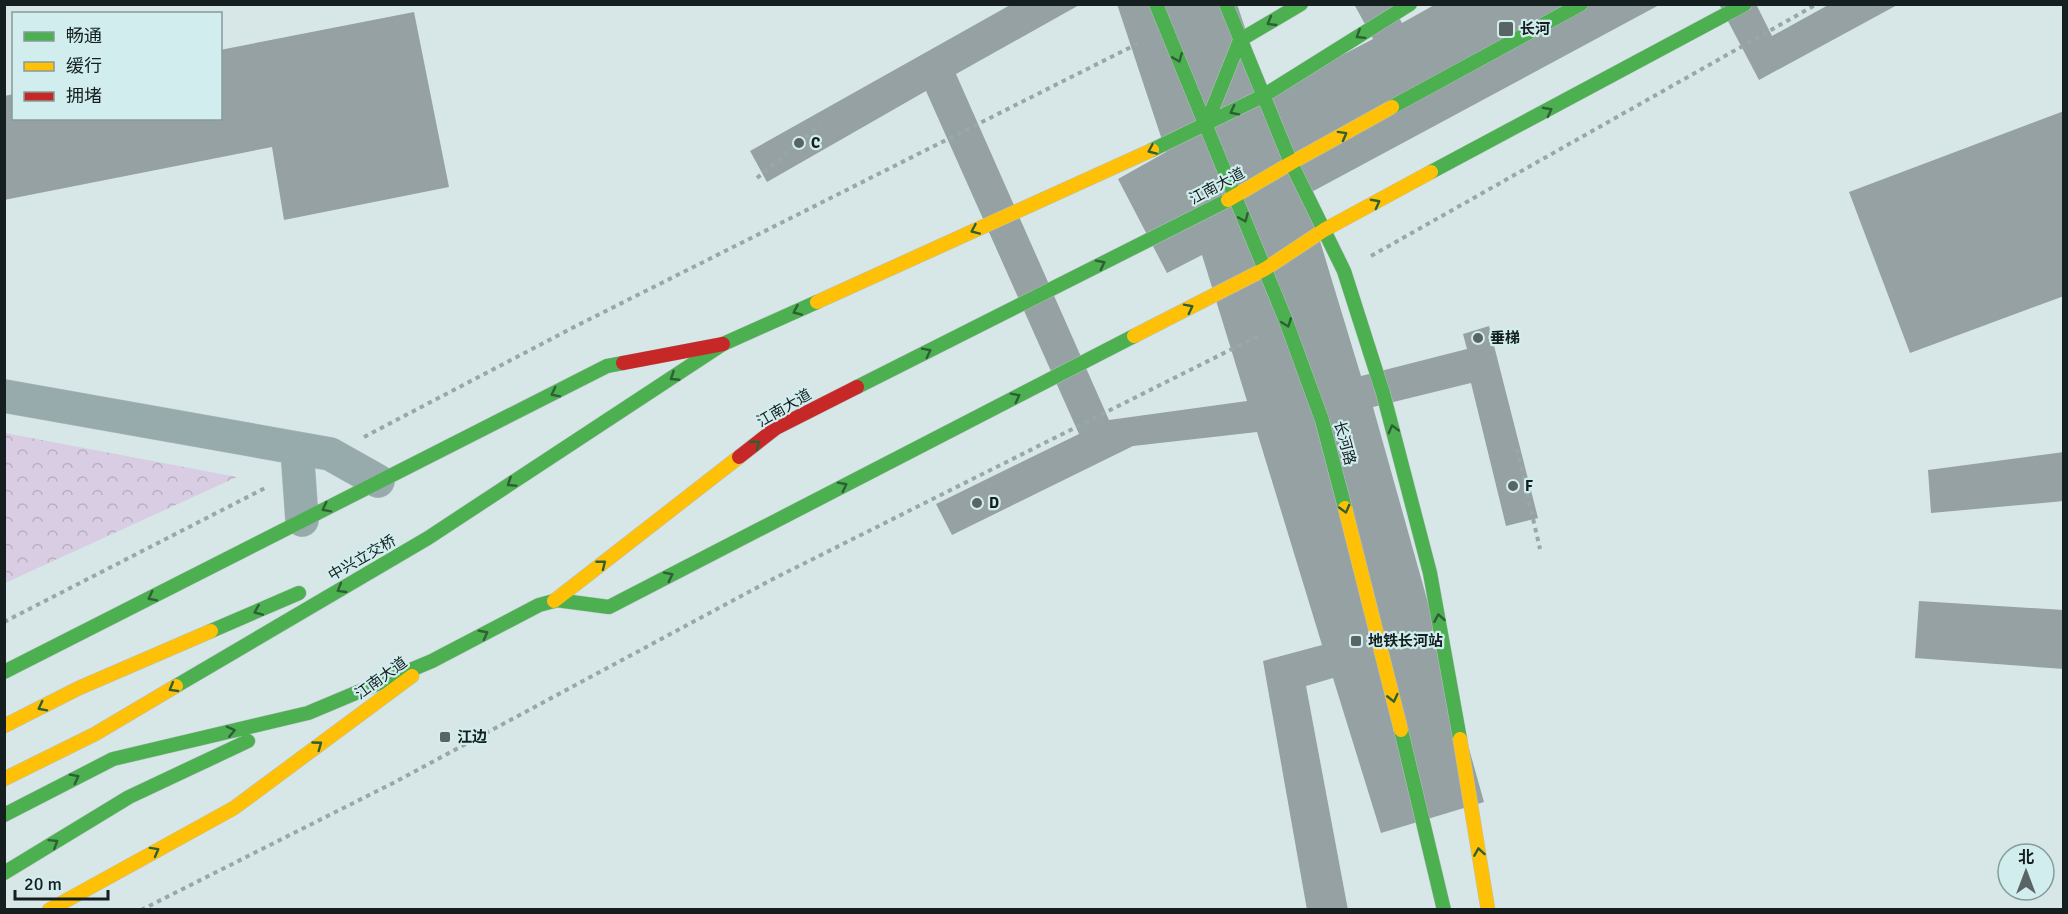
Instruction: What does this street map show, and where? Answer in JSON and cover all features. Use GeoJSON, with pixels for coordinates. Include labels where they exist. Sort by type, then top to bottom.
{"type":"FeatureCollection","features":[{"type":"Feature","properties":{"kind":"main road","name":"长河路"},"geometry":{"type":"LineString","coordinates":[[1156,4],[1286,321],[1322,420],[1377,630],[1444,909]]}},
{"type":"Feature","properties":{"kind":"main road"},"geometry":{"type":"LineString","coordinates":[[1226,4],[1291,163],[1344,271],[1383,393],[1430,573],[1465,764],[1488,909]]}},
{"type":"Feature","properties":{"kind":"main road"},"geometry":{"type":"LineString","coordinates":[[1206,126],[1240,40],[1301,4]]}},
{"type":"Feature","properties":{"kind":"main road"},"geometry":{"type":"LineString","coordinates":[[4,672],[608,366],[723,344],[1206,126],[1263,96],[1410,4]]}},
{"type":"Feature","properties":{"kind":"main road","name":"江南大道"},"geometry":{"type":"LineString","coordinates":[[49,909],[234,808],[432,661],[539,605],[556,600],[776,428],[1235,197],[1291,163],[1581,4]]}},
{"type":"Feature","properties":{"kind":"main road"},"geometry":{"type":"LineString","coordinates":[[556,600],[609,607],[1265,269],[1324,230],[1745,4]]}},
{"type":"Feature","properties":{"kind":"main road","name":"中兴立交桥"},"geometry":{"type":"LineString","coordinates":[[4,779],[95,734],[428,538],[723,344]]}},
{"type":"Feature","properties":{"kind":"main road"},"geometry":{"type":"LineString","coordinates":[[329,580],[428,538]]}},
{"type":"Feature","properties":{"kind":"main road"},"geometry":{"type":"LineString","coordinates":[[4,726],[79,688],[308,590]]}},
{"type":"Feature","properties":{"kind":"main road"},"geometry":{"type":"LineString","coordinates":[[4,873],[129,797],[308,713],[432,661]]}},
{"type":"Feature","properties":{"kind":"main road"},"geometry":{"type":"LineString","coordinates":[[4,815],[113,759],[308,713]]}},
{"type":"Feature","properties":{"kind":"street"},"geometry":{"type":"LineString","coordinates":[[4,396],[298,460],[330,454],[378,481]]}},
{"type":"Feature","properties":{"kind":"street"},"geometry":{"type":"LineString","coordinates":[[298,460],[302,520]]}},
{"type":"Feature","properties":{"kind":"path"},"geometry":{"type":"LineString","coordinates":[[1344,271],[1817,4]]}},
{"type":"Feature","properties":{"kind":"path"},"geometry":{"type":"LineString","coordinates":[[330,454],[576,326],[1166,29]]}},
{"type":"Feature","properties":{"kind":"path"},"geometry":{"type":"LineString","coordinates":[[757,178],[820,126]]}},
{"type":"Feature","properties":{"kind":"path"},"geometry":{"type":"LineString","coordinates":[[141,909],[395,782],[771,580],[1286,321]]}},
{"type":"Feature","properties":{"kind":"path"},"geometry":{"type":"LineString","coordinates":[[1517,449],[1540,549]]}},
{"type":"Feature","properties":{"kind":"path"},"geometry":{"type":"LineString","coordinates":[[4,622],[298,460]]}},
{"type":"Feature","properties":{"kind":"green space"},"geometry":{"type":"Polygon","coordinates":[[[5,433],[237,477],[5,583],[5,433]]]}},
{"type":"Feature","properties":{"kind":"building","name":"长河"},"geometry":{"type":"Polygon","coordinates":[[[1012,4],[1081,4],[956,74],[1109,420],[1247,401],[1202,255],[1167,273],[1118,179],[1166,152],[1117,4],[1237,4],[1267,94],[1373,39],[1354,4],[1392,4],[1402,23],[1436,4],[1661,4],[1306,195],[1361,376],[1467,349],[1463,334],[1489,326],[1538,518],[1506,526],[1471,383],[1373,407],[1484,802],[1381,833],[1333,678],[1306,686],[1348,910],[1307,910],[1263,661],[1322,645],[1257,432],[1133,446],[952,535],[936,504],[1079,434],[926,91],[767,182],[750,151],[1012,4]]]}},
{"type":"Feature","properties":{"kind":"building"},"geometry":{"type":"Polygon","coordinates":[[[1719,4],[1756,4],[1772,36],[1830,4],[1899,4],[1759,80],[1719,4]]]}},
{"type":"Feature","properties":{"kind":"building"},"geometry":{"type":"Polygon","coordinates":[[[414,12],[449,187],[284,220],[272,147],[4,200],[4,96],[12,94],[12,120],[222,120],[222,50],[414,12]]]}},
{"type":"Feature","properties":{"kind":"building"},"geometry":{"type":"Polygon","coordinates":[[[2064,111],[2064,296],[1910,353],[1849,192],[2064,111]]]}},
{"type":"Feature","properties":{"kind":"building"},"geometry":{"type":"Polygon","coordinates":[[[2064,452],[2064,501],[1931,513],[1928,470],[2064,452]]]}},
{"type":"Feature","properties":{"kind":"building"},"geometry":{"type":"Polygon","coordinates":[[[1919,601],[2064,610],[2064,669],[1915,658],[1919,601]]]}},
{"type":"Feature","properties":{"kind":"traffic: fast"},"geometry":{"type":"LineString","coordinates":[[1156,4],[1286,321],[1322,420],[1345,508]]}},
{"type":"Feature","properties":{"kind":"traffic: fast"},"geometry":{"type":"LineString","coordinates":[[1226,4],[1291,163],[1344,271],[1383,393],[1430,573],[1460,739]]}},
{"type":"Feature","properties":{"kind":"traffic: fast"},"geometry":{"type":"LineString","coordinates":[[1206,125],[1240,40],[1301,4]]}},
{"type":"Feature","properties":{"kind":"traffic: fast"},"geometry":{"type":"LineString","coordinates":[[1152,150],[1263,96],[1410,4]]}},
{"type":"Feature","properties":{"kind":"traffic: fast"},"geometry":{"type":"LineString","coordinates":[[1392,107],[1581,4]]}},
{"type":"Feature","properties":{"kind":"traffic: fast"},"geometry":{"type":"LineString","coordinates":[[1431,172],[1745,4]]}},
{"type":"Feature","properties":{"kind":"traffic: fast"},"geometry":{"type":"LineString","coordinates":[[857,387],[1228,200]]}},
{"type":"Feature","properties":{"kind":"traffic: fast"},"geometry":{"type":"LineString","coordinates":[[176,686],[428,538],[723,344],[817,302]]}},
{"type":"Feature","properties":{"kind":"traffic: fast"},"geometry":{"type":"LineString","coordinates":[[556,600],[609,607],[1134,336]]}},
{"type":"Feature","properties":{"kind":"traffic: fast"},"geometry":{"type":"LineString","coordinates":[[4,672],[607,366],[623,363]]}},
{"type":"Feature","properties":{"kind":"traffic: fast"},"geometry":{"type":"LineString","coordinates":[[211,631],[299,593]]}},
{"type":"Feature","properties":{"kind":"traffic: fast"},"geometry":{"type":"LineString","coordinates":[[4,815],[113,759],[308,713],[432,661],[539,605],[554,601]]}},
{"type":"Feature","properties":{"kind":"traffic: fast"},"geometry":{"type":"LineString","coordinates":[[1401,730],[1444,910]]}},
{"type":"Feature","properties":{"kind":"traffic: fast"},"geometry":{"type":"LineString","coordinates":[[4,873],[129,797],[248,741]]}},
{"type":"Feature","properties":{"kind":"traffic: slow"},"geometry":{"type":"LineString","coordinates":[[1228,200],[1392,107]]}},
{"type":"Feature","properties":{"kind":"traffic: slow"},"geometry":{"type":"LineString","coordinates":[[817,302],[1152,150]]}},
{"type":"Feature","properties":{"kind":"traffic: slow"},"geometry":{"type":"LineString","coordinates":[[1134,336],[1265,269],[1324,230],[1431,172]]}},
{"type":"Feature","properties":{"kind":"traffic: slow"},"geometry":{"type":"LineString","coordinates":[[554,601],[739,457]]}},
{"type":"Feature","properties":{"kind":"traffic: slow"},"geometry":{"type":"LineString","coordinates":[[1345,508],[1401,730]]}},
{"type":"Feature","properties":{"kind":"traffic: slow"},"geometry":{"type":"LineString","coordinates":[[4,726],[79,688],[211,631]]}},
{"type":"Feature","properties":{"kind":"traffic: slow"},"geometry":{"type":"LineString","coordinates":[[49,910],[234,808],[412,676]]}},
{"type":"Feature","properties":{"kind":"traffic: slow"},"geometry":{"type":"LineString","coordinates":[[4,779],[95,734],[176,686]]}},
{"type":"Feature","properties":{"kind":"traffic: slow"},"geometry":{"type":"LineString","coordinates":[[1460,739],[1488,910]]}},
{"type":"Feature","properties":{"kind":"traffic: jam"},"geometry":{"type":"LineString","coordinates":[[623,363],[723,344]]}},
{"type":"Feature","properties":{"kind":"traffic: jam"},"geometry":{"type":"LineString","coordinates":[[739,457],[776,428],[857,387]]}},
{"type":"Feature","properties":{"kind":"place","name":"长河"},"geometry":{"type":"Point","coordinates":[1506,29]}},
{"type":"Feature","properties":{"kind":"place","name":"C"},"geometry":{"type":"Point","coordinates":[799,143]}},
{"type":"Feature","properties":{"kind":"place","name":"垂梯"},"geometry":{"type":"Point","coordinates":[1478,338]}},
{"type":"Feature","properties":{"kind":"place","name":"F"},"geometry":{"type":"Point","coordinates":[1513,486]}},
{"type":"Feature","properties":{"kind":"place","name":"D"},"geometry":{"type":"Point","coordinates":[977,503]}},
{"type":"Feature","properties":{"kind":"place","name":"地铁长河站"},"geometry":{"type":"Point","coordinates":[1356,641]}},
{"type":"Feature","properties":{"kind":"place","name":"江边"},"geometry":{"type":"Point","coordinates":[445,737]}}]}
